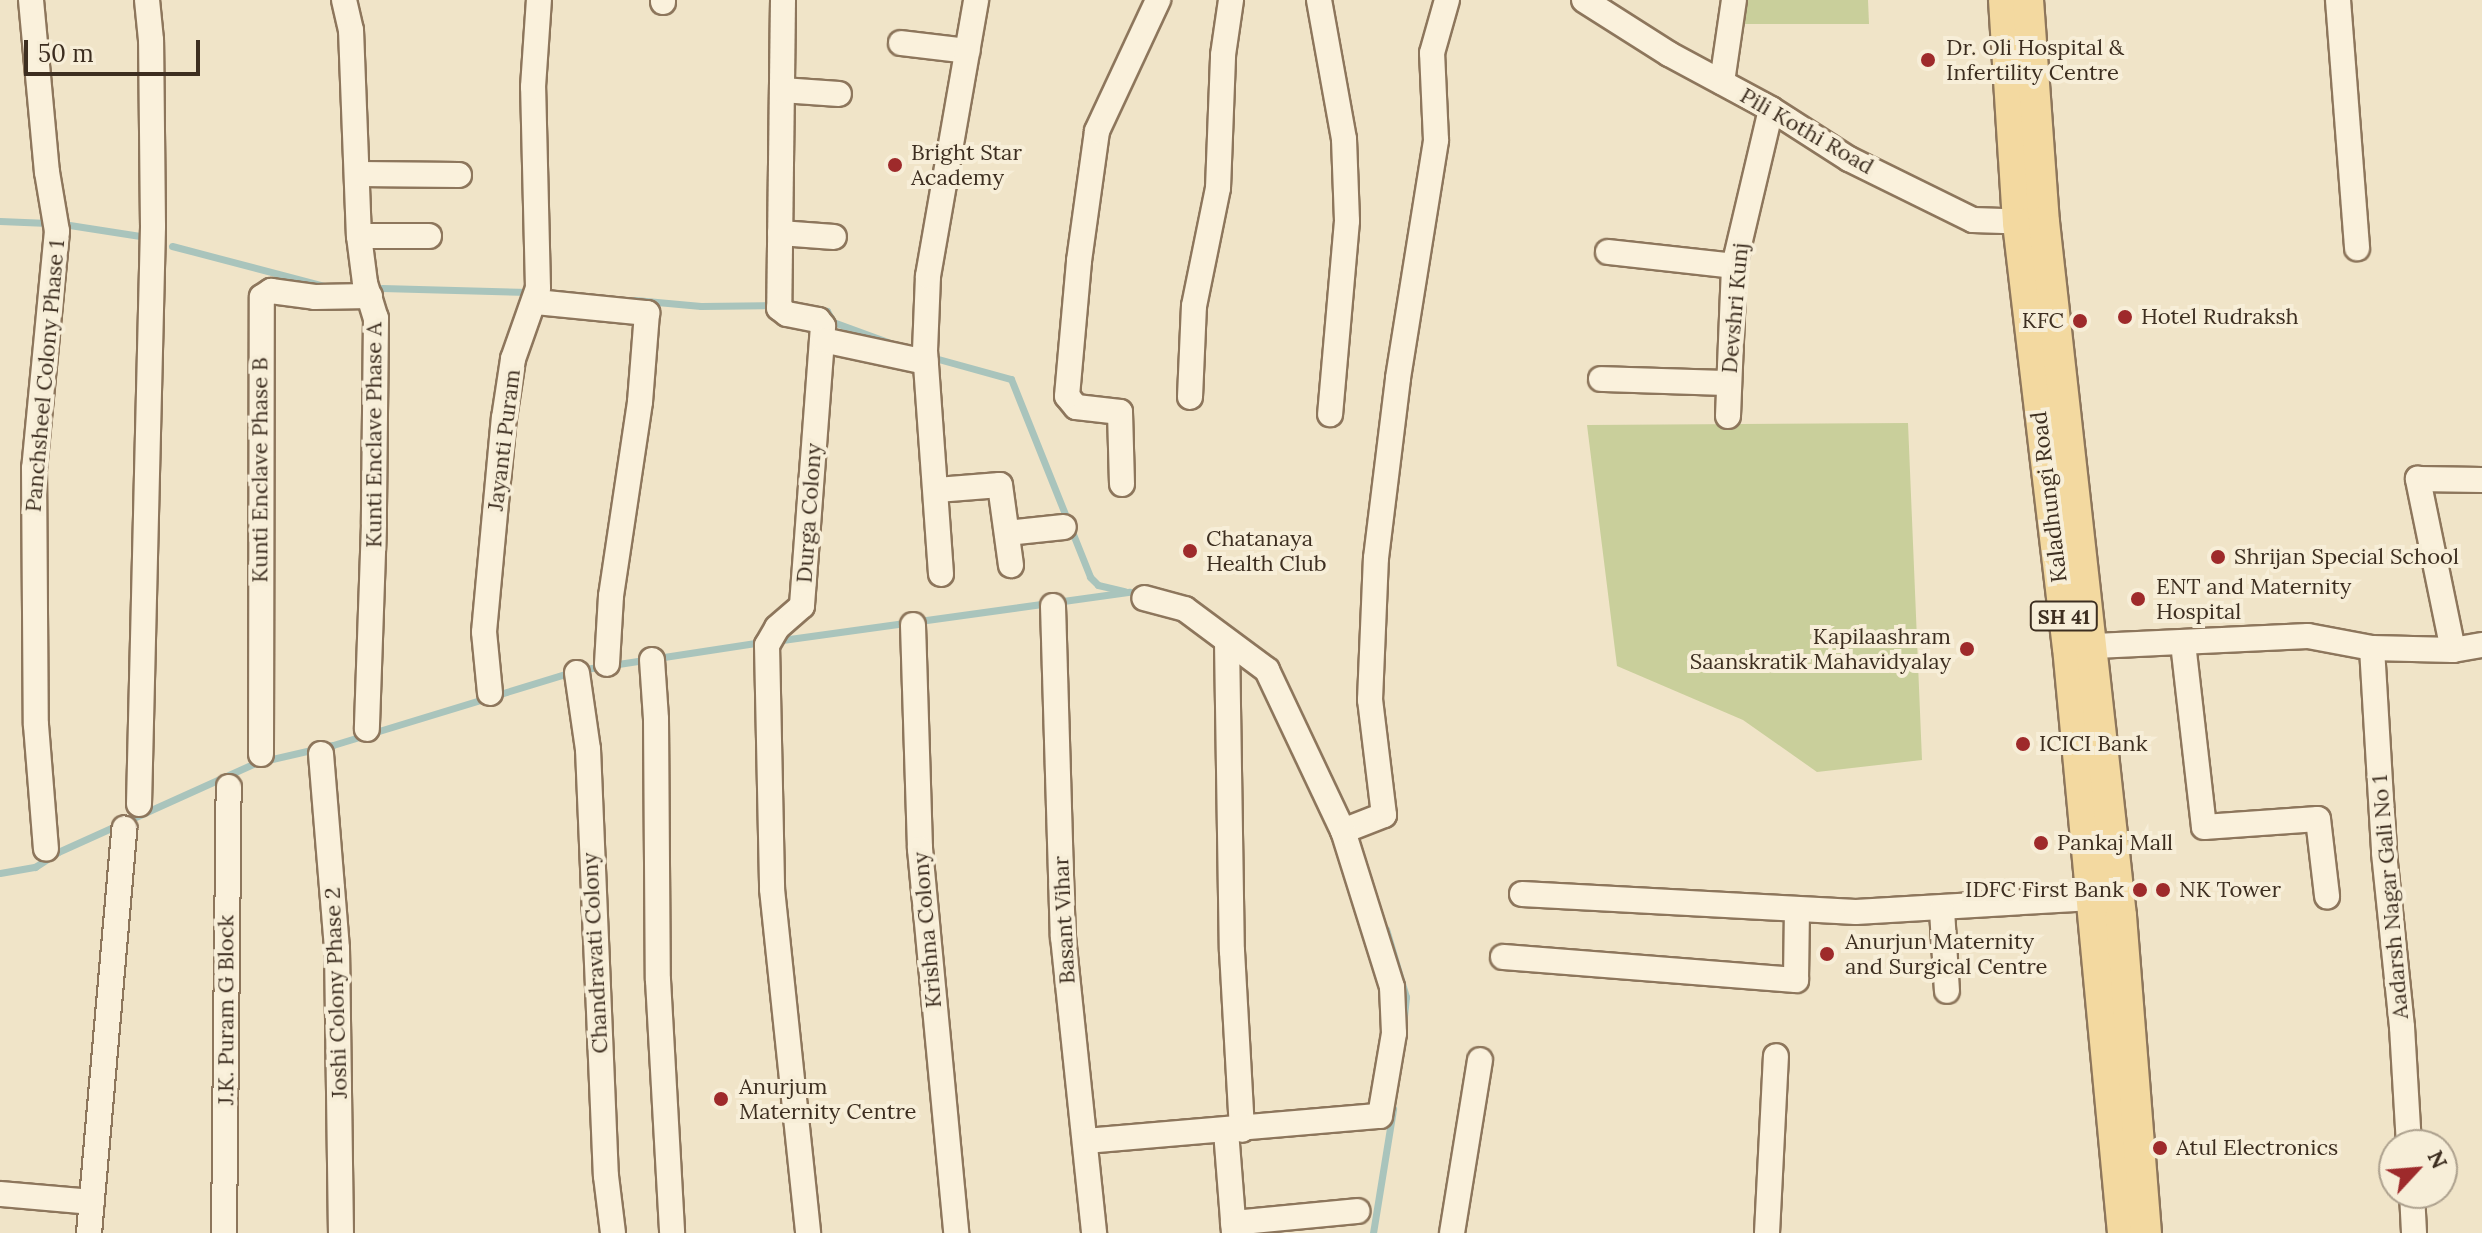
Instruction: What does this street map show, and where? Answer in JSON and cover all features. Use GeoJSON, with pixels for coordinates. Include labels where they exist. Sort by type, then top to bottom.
{"type":"FeatureCollection","features":[{"type":"Feature","properties":{"kind":"main road","name":"Kaladhungi Road"},"geometry":{"type":"LineString","coordinates":[[2004,0],[2080,646],[2103,911],[2123,1233]]}},
{"type":"Feature","properties":{"kind":"main road","name":"Kaladhungi Road"},"geometry":{"type":"LineString","coordinates":[[2028,0],[2031,222]]}},
{"type":"Feature","properties":{"kind":"main road","name":"Kaladhungi Road"},"geometry":{"type":"LineString","coordinates":[[2103,911],[2146,1233]]}},
{"type":"Feature","properties":{"kind":"street","name":"Panchsheel Colony Phase 1"},"geometry":{"type":"LineString","coordinates":[[31,0],[46,158],[57,231],[34,468],[36,725],[46,849]]}},
{"type":"Feature","properties":{"kind":"street"},"geometry":{"type":"LineString","coordinates":[[139,804],[153,226],[151,40],[147,0]]}},
{"type":"Feature","properties":{"kind":"street","name":"Kunti Enclave Phase A"},"geometry":{"type":"LineString","coordinates":[[344,0],[351,30],[359,174],[359,236],[365,283],[376,318],[375,508],[367,729]]}},
{"type":"Feature","properties":{"kind":"street","name":"Jayanti Puram"},"geometry":{"type":"LineString","coordinates":[[490,693],[484,632],[504,418],[513,359],[536,302],[533,87],[539,0]]}},
{"type":"Feature","properties":{"kind":"street"},"geometry":{"type":"LineString","coordinates":[[783,0],[779,308],[787,314],[818,320],[823,326],[823,340],[926,362]]}},
{"type":"Feature","properties":{"kind":"street"},"geometry":{"type":"LineString","coordinates":[[941,574],[926,362],[928,276],[976,0]]}},
{"type":"Feature","properties":{"kind":"street"},"geometry":{"type":"LineString","coordinates":[[1122,484],[1120,412],[1076,407],[1067,396],[1079,261],[1097,131],[1158,0]]}},
{"type":"Feature","properties":{"kind":"street"},"geometry":{"type":"LineString","coordinates":[[1190,397],[1194,306],[1218,188],[1223,55],[1231,0]]}},
{"type":"Feature","properties":{"kind":"street"},"geometry":{"type":"LineString","coordinates":[[1319,0],[1344,139],[1347,221],[1330,414]]}},
{"type":"Feature","properties":{"kind":"street"},"geometry":{"type":"LineString","coordinates":[[1343,831],[1384,815],[1370,700],[1376,558],[1398,378],[1436,140],[1432,53],[1447,0]]}},
{"type":"Feature","properties":{"kind":"street","name":"Pili Kothi Road"},"geometry":{"type":"LineString","coordinates":[[1584,0],[1771,109],[1849,159],[1973,220],[2031,222]]}},
{"type":"Feature","properties":{"kind":"street"},"geometry":{"type":"LineString","coordinates":[[1722,82],[1734,0]]}},
{"type":"Feature","properties":{"kind":"street"},"geometry":{"type":"LineString","coordinates":[[2338,0],[2357,248]]}},
{"type":"Feature","properties":{"kind":"street"},"geometry":{"type":"LineString","coordinates":[[901,43],[968,51]]}},
{"type":"Feature","properties":{"kind":"street"},"geometry":{"type":"LineString","coordinates":[[782,90],[839,94]]}},
{"type":"Feature","properties":{"kind":"street","name":"Devshri Kunj"},"geometry":{"type":"LineString","coordinates":[[1728,416],[1734,266],[1771,109]]}},
{"type":"Feature","properties":{"kind":"street"},"geometry":{"type":"LineString","coordinates":[[359,174],[459,175]]}},
{"type":"Feature","properties":{"kind":"street"},"geometry":{"type":"LineString","coordinates":[[780,233],[834,237]]}},
{"type":"Feature","properties":{"kind":"street"},"geometry":{"type":"LineString","coordinates":[[359,236],[429,236]]}},
{"type":"Feature","properties":{"kind":"street"},"geometry":{"type":"LineString","coordinates":[[1608,252],[1734,266]]}},
{"type":"Feature","properties":{"kind":"street","name":"Kunti Enclave Phase B"},"geometry":{"type":"LineString","coordinates":[[261,754],[262,297],[271,291],[315,297],[370,296]]}},
{"type":"Feature","properties":{"kind":"street"},"geometry":{"type":"LineString","coordinates":[[536,302],[647,313],[640,402],[611,596],[607,664]]}},
{"type":"Feature","properties":{"kind":"street","name":"Durga Colony"},"geometry":{"type":"LineString","coordinates":[[808,1233],[772,889],[767,645],[777,628],[802,606],[823,340]]}},
{"type":"Feature","properties":{"kind":"street"},"geometry":{"type":"LineString","coordinates":[[1601,379],[1729,383]]}},
{"type":"Feature","properties":{"kind":"street"},"geometry":{"type":"LineString","coordinates":[[2453,650],[2418,479],[2482,480]]}},
{"type":"Feature","properties":{"kind":"street"},"geometry":{"type":"LineString","coordinates":[[937,490],[1000,485],[1011,565]]}},
{"type":"Feature","properties":{"kind":"street"},"geometry":{"type":"LineString","coordinates":[[1007,533],[1064,527]]}},
{"type":"Feature","properties":{"kind":"street"},"geometry":{"type":"LineString","coordinates":[[1086,1141],[1234,1131],[1380,1116],[1394,1033],[1392,987],[1343,831],[1267,670],[1185,609],[1144,598]]}},
{"type":"Feature","properties":{"kind":"street","name":"Basant Vihar"},"geometry":{"type":"LineString","coordinates":[[1053,606],[1063,937],[1094,1233]]}},
{"type":"Feature","properties":{"kind":"street","name":"Krishna Colony"},"geometry":{"type":"LineString","coordinates":[[913,625],[920,849],[956,1233]]}},
{"type":"Feature","properties":{"kind":"street"},"geometry":{"type":"LineString","coordinates":[[2080,646],[2308,636],[2372,648],[2453,650],[2482,645]]}},
{"type":"Feature","properties":{"kind":"street"},"geometry":{"type":"LineString","coordinates":[[1227,642],[1234,1228],[1357,1211]]}},
{"type":"Feature","properties":{"kind":"street"},"geometry":{"type":"LineString","coordinates":[[2183,643],[2204,827],[2318,819],[2327,896]]}},
{"type":"Feature","properties":{"kind":"street","name":"Aadarsh Nagar Gali No 1"},"geometry":{"type":"LineString","coordinates":[[2372,648],[2408,1129]]}},
{"type":"Feature","properties":{"kind":"street"},"geometry":{"type":"LineString","coordinates":[[652,660],[656,719],[658,980],[672,1233]]}},
{"type":"Feature","properties":{"kind":"street","name":"Chandravati Colony"},"geometry":{"type":"LineString","coordinates":[[577,673],[588,749],[606,1176],[613,1233]]}},
{"type":"Feature","properties":{"kind":"street","name":"Joshi Colony Phase 2"},"geometry":{"type":"LineString","coordinates":[[321,754],[337,948],[341,1233]]}},
{"type":"Feature","properties":{"kind":"street","name":"J.K. Puram G Block"},"geometry":{"type":"LineString","coordinates":[[224,1233],[229,787]]}},
{"type":"Feature","properties":{"kind":"street"},"geometry":{"type":"LineString","coordinates":[[89,1233],[124,829]]}},
{"type":"Feature","properties":{"kind":"street"},"geometry":{"type":"LineString","coordinates":[[1522,894],[1797,909],[2103,911]]}},
{"type":"Feature","properties":{"kind":"street"},"geometry":{"type":"LineString","coordinates":[[1503,957],[1796,980],[1797,909]]}},
{"type":"Feature","properties":{"kind":"street"},"geometry":{"type":"LineString","coordinates":[[1942,910],[1947,991]]}},
{"type":"Feature","properties":{"kind":"street"},"geometry":{"type":"LineString","coordinates":[[1767,1233],[1768,1144],[1776,1056]]}},
{"type":"Feature","properties":{"kind":"street"},"geometry":{"type":"LineString","coordinates":[[1452,1233],[1480,1060]]}},
{"type":"Feature","properties":{"kind":"street"},"geometry":{"type":"LineString","coordinates":[[0,1194],[92,1202]]}},
{"type":"Feature","properties":{"kind":"street"},"geometry":{"type":"LineString","coordinates":[[2413,1209],[2414,1233]]}},
{"type":"Feature","properties":{"kind":"green space"},"geometry":{"type":"Polygon","coordinates":[[[1745,0],[1868,0],[1869,24],[1743,24],[1745,0]]]}},
{"type":"Feature","properties":{"kind":"green space"},"geometry":{"type":"Polygon","coordinates":[[[1908,423],[1922,760],[1817,772],[1743,720],[1617,666],[1587,425],[1908,423]]]}},
{"type":"Feature","properties":{"kind":"waterway"},"geometry":{"type":"LineString","coordinates":[[0,221],[48,223]]}},
{"type":"Feature","properties":{"kind":"waterway"},"geometry":{"type":"LineString","coordinates":[[63,224],[140,236]]}},
{"type":"Feature","properties":{"kind":"waterway"},"geometry":{"type":"LineString","coordinates":[[172,246],[324,286]]}},
{"type":"Feature","properties":{"kind":"waterway"},"geometry":{"type":"LineString","coordinates":[[382,288],[529,292]]}},
{"type":"Feature","properties":{"kind":"waterway"},"geometry":{"type":"LineString","coordinates":[[635,300],[701,306],[772,305]]}},
{"type":"Feature","properties":{"kind":"waterway"},"geometry":{"type":"LineString","coordinates":[[818,310],[827,311],[833,322],[888,342]]}},
{"type":"Feature","properties":{"kind":"waterway"},"geometry":{"type":"LineString","coordinates":[[931,357],[1011,379],[1090,577],[1098,585],[1124,591]]}},
{"type":"Feature","properties":{"kind":"waterway"},"geometry":{"type":"LineString","coordinates":[[775,641],[1130,592]]}},
{"type":"Feature","properties":{"kind":"waterway"},"geometry":{"type":"LineString","coordinates":[[0,873],[35,867],[58,852],[255,763],[333,745],[579,670],[762,642]]}},
{"type":"Feature","properties":{"kind":"waterway"},"geometry":{"type":"LineString","coordinates":[[1386,929],[1406,997],[1404,1017]]}},
{"type":"Feature","properties":{"kind":"waterway"},"geometry":{"type":"LineString","coordinates":[[1373,1233],[1393,1109]]}},
{"type":"Feature","properties":{"kind":"place","name":"Dr. Oli Hospital & Infertility Centre"},"geometry":{"type":"Point","coordinates":[1928,60]}},
{"type":"Feature","properties":{"kind":"place","name":"Bright Star Academy"},"geometry":{"type":"Point","coordinates":[895,165]}},
{"type":"Feature","properties":{"kind":"place","name":"Hotel Rudraksh"},"geometry":{"type":"Point","coordinates":[2125,317]}},
{"type":"Feature","properties":{"kind":"place","name":"KFC"},"geometry":{"type":"Point","coordinates":[2080,321]}},
{"type":"Feature","properties":{"kind":"place","name":"Chatanaya Health Club"},"geometry":{"type":"Point","coordinates":[1190,551]}},
{"type":"Feature","properties":{"kind":"place","name":"Shrijan Special School"},"geometry":{"type":"Point","coordinates":[2218,557]}},
{"type":"Feature","properties":{"kind":"place","name":"ENT and Maternity Hospital"},"geometry":{"type":"Point","coordinates":[2138,599]}},
{"type":"Feature","properties":{"kind":"place","name":"Kapilaashram Saanskratik Mahavidyalay"},"geometry":{"type":"Point","coordinates":[1967,649]}},
{"type":"Feature","properties":{"kind":"place","name":"ICICI Bank"},"geometry":{"type":"Point","coordinates":[2023,744]}},
{"type":"Feature","properties":{"kind":"place","name":"Pankaj Mall"},"geometry":{"type":"Point","coordinates":[2041,843]}},
{"type":"Feature","properties":{"kind":"place","name":"IDFC First Bank"},"geometry":{"type":"Point","coordinates":[2140,890]}},
{"type":"Feature","properties":{"kind":"place","name":"NK Tower"},"geometry":{"type":"Point","coordinates":[2163,890]}},
{"type":"Feature","properties":{"kind":"place","name":"Anurjun Maternity and Surgical Centre"},"geometry":{"type":"Point","coordinates":[1827,954]}},
{"type":"Feature","properties":{"kind":"place","name":"Anurjum Maternity Centre"},"geometry":{"type":"Point","coordinates":[721,1099]}},
{"type":"Feature","properties":{"kind":"place","name":"Atul Electronics"},"geometry":{"type":"Point","coordinates":[2160,1148]}}]}
